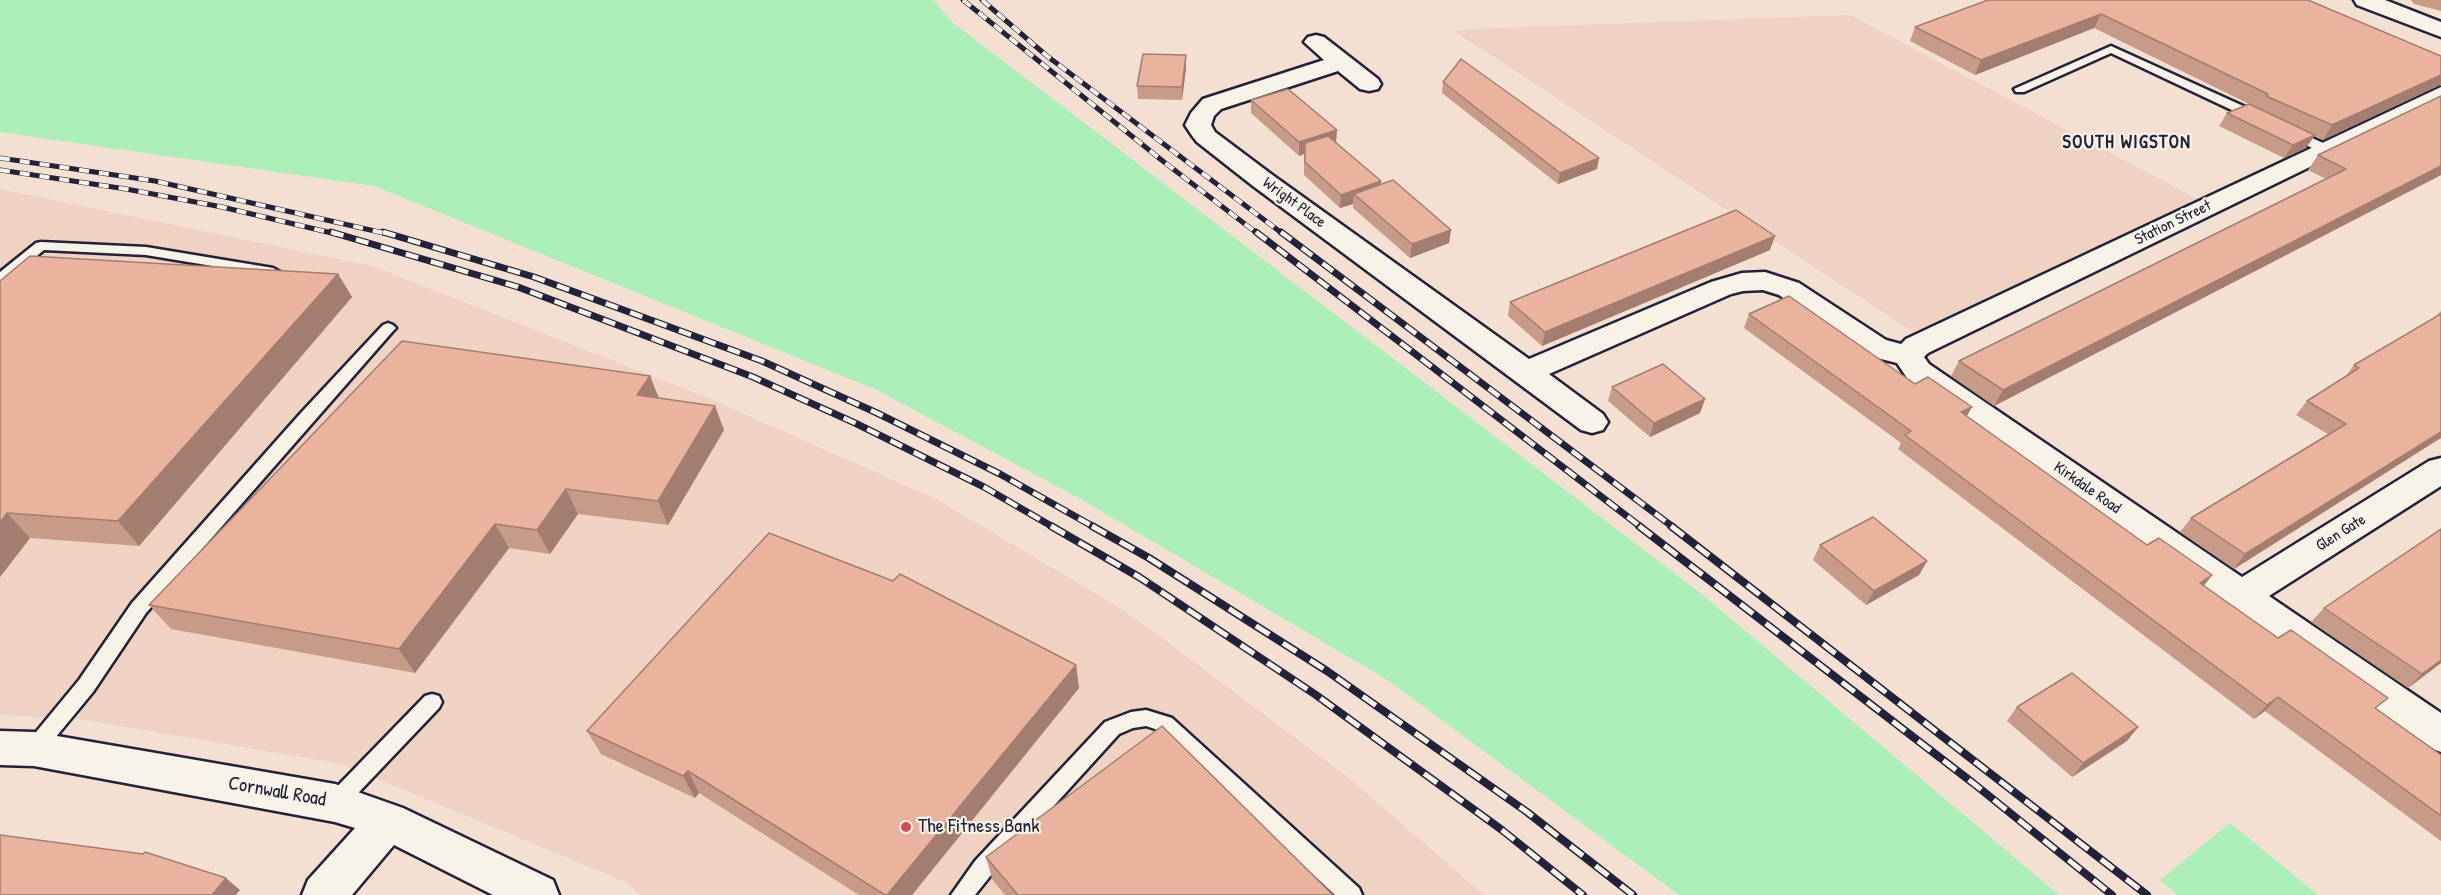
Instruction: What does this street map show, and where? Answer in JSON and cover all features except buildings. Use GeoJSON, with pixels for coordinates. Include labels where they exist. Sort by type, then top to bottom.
{"type":"FeatureCollection","features":[{"type":"Feature","properties":{"kind":"street"},"geometry":{"type":"LineString","coordinates":[[2365,0],[2441,30]]}},
{"type":"Feature","properties":{"kind":"street"},"geometry":{"type":"LineString","coordinates":[[1316,42],[1369,84]]}},
{"type":"Feature","properties":{"kind":"street","name":"Wright Place"},"geometry":{"type":"LineString","coordinates":[[1342,62],[1212,104],[1203,113],[1198,125],[1206,137],[1262,180],[1592,422]]}},
{"type":"Feature","properties":{"kind":"street","name":"Station Street"},"geometry":{"type":"LineString","coordinates":[[1908,356],[1917,346],[2441,94]]}},
{"type":"Feature","properties":{"kind":"street"},"geometry":{"type":"LineString","coordinates":[[1526,372],[1721,288],[1742,282],[1766,281],[1781,286],[1812,303],[1876,348],[1908,356]]}},
{"type":"Feature","properties":{"kind":"street","name":"Kirkdale Road"},"geometry":{"type":"LineString","coordinates":[[1908,356],[1918,371],[2441,735]]}},
{"type":"Feature","properties":{"kind":"street","name":"Glen Gate"},"geometry":{"type":"LineString","coordinates":[[2242,595],[2441,470]]}},
{"type":"Feature","properties":{"kind":"street","name":"Cornwall Road"},"geometry":{"type":"LineString","coordinates":[[17,748],[335,803],[388,821],[537,895]]}},
{"type":"Feature","properties":{"kind":"street"},"geometry":{"type":"LineString","coordinates":[[324,895],[388,821]]}},
{"type":"Feature","properties":{"kind":"lane"},"geometry":{"type":"LineString","coordinates":[[2020,89],[2111,49],[2327,150]]}},
{"type":"Feature","properties":{"kind":"lane"},"geometry":{"type":"LineString","coordinates":[[0,279],[41,246],[146,251],[289,275]]}},
{"type":"Feature","properties":{"kind":"lane"},"geometry":{"type":"LineString","coordinates":[[17,748],[86,686],[139,608],[388,328]]}},
{"type":"Feature","properties":{"kind":"lane"},"geometry":{"type":"LineString","coordinates":[[335,803],[432,702]]}},
{"type":"Feature","properties":{"kind":"lane"},"geometry":{"type":"LineString","coordinates":[[962,895],[983,868],[1112,728],[1131,720],[1146,718],[1165,724],[1351,895]]}},
{"type":"Feature","properties":{"kind":"shaded area"},"geometry":{"type":"Polygon","coordinates":[[[1850,15],[2197,199],[1913,332],[1454,31],[1473,29],[1850,15]]]}},
{"type":"Feature","properties":{"kind":"shaded area"},"geometry":{"type":"Polygon","coordinates":[[[0,189],[372,266],[708,398],[936,499],[1120,608],[1170,644],[1349,778],[1484,895],[641,895],[623,881],[342,764],[73,718],[0,715],[0,189]]]}},
{"type":"Feature","properties":{"kind":"green space"},"geometry":{"type":"Polygon","coordinates":[[[0,0],[933,0],[952,22],[1699,592],[2059,895],[1679,895],[1386,679],[1079,498],[877,390],[374,186],[0,132],[0,0]]]}},
{"type":"Feature","properties":{"kind":"green space"},"geometry":{"type":"Polygon","coordinates":[[[2230,823],[2318,895],[2178,895],[2160,880],[2230,823]]]}},
{"type":"Feature","properties":{"kind":"railway"},"geometry":{"type":"LineString","coordinates":[[963,0],[1164,162],[1258,234]]}},
{"type":"Feature","properties":{"kind":"railway"},"geometry":{"type":"LineString","coordinates":[[982,0],[1047,56],[1283,234]]}},
{"type":"Feature","properties":{"kind":"railway"},"geometry":{"type":"LineString","coordinates":[[0,158],[155,181],[388,234]]}},
{"type":"Feature","properties":{"kind":"railway"},"geometry":{"type":"LineString","coordinates":[[0,170],[126,189],[222,207],[336,234]]}},
{"type":"Feature","properties":{"kind":"railway"},"geometry":{"type":"LineString","coordinates":[[331,232],[518,287],[753,377],[855,423],[984,487],[1053,527]]}},
{"type":"Feature","properties":{"kind":"railway"},"geometry":{"type":"LineString","coordinates":[[383,232],[534,277],[762,361],[877,413],[1000,474],[1094,527]]}},
{"type":"Feature","properties":{"kind":"railway"},"geometry":{"type":"LineString","coordinates":[[1256,232],[1641,527]]}},
{"type":"Feature","properties":{"kind":"railway"},"geometry":{"type":"LineString","coordinates":[[1281,232],[1673,527]]}},
{"type":"Feature","properties":{"kind":"railway"},"geometry":{"type":"LineString","coordinates":[[1051,526],[1139,577],[1316,695],[1502,830],[1583,895]]}},
{"type":"Feature","properties":{"kind":"railway"},"geometry":{"type":"LineString","coordinates":[[1092,526],[1149,558],[1327,671],[1527,812],[1633,895]]}},
{"type":"Feature","properties":{"kind":"railway"},"geometry":{"type":"LineString","coordinates":[[1639,526],[1973,783],[2112,895]]}},
{"type":"Feature","properties":{"kind":"railway"},"geometry":{"type":"LineString","coordinates":[[1671,526],[2147,895]]}},
{"type":"Feature","properties":{"kind":"place","name":"The Fitness Bank"},"geometry":{"type":"Point","coordinates":[906,827]}},
{"type":"Feature","properties":{"kind":"district","name":"SOUTH WIGSTON"},"geometry":{"type":"Point","coordinates":[2127,143]}}]}
